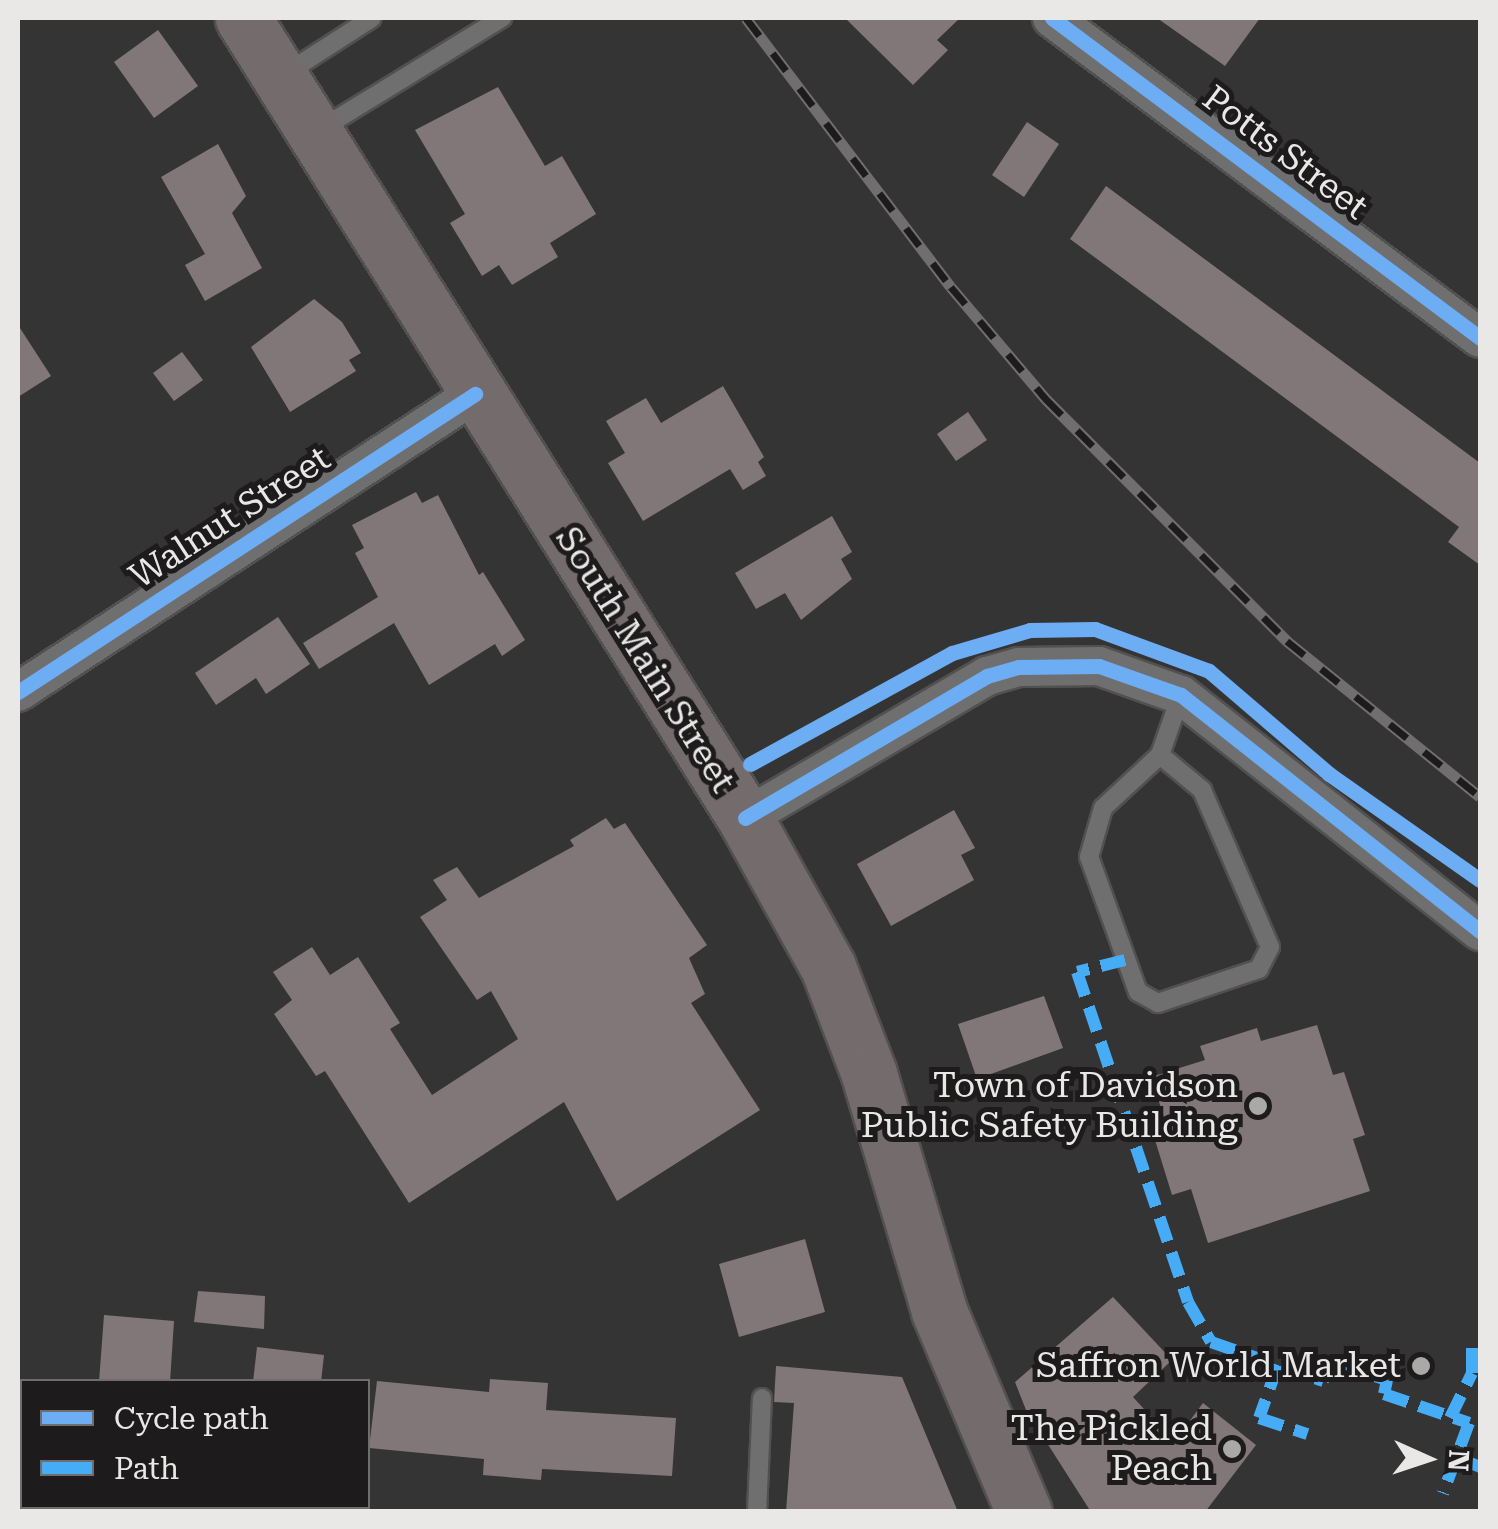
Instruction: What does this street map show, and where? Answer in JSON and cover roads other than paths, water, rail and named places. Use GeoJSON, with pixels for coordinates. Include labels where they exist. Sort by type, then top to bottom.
{"type":"FeatureCollection","features":[{"type":"Feature","properties":{"kind":"main road","name":"South Main Street"},"geometry":{"type":"LineString","coordinates":[[243,18],[745,818],[850,1017],[938,1311],[1024,1512]]}},
{"type":"Feature","properties":{"kind":"street","name":"Potts Street"},"geometry":{"type":"LineString","coordinates":[[1052,18],[1480,338]]}},
{"type":"Feature","properties":{"kind":"street","name":"Walnut Street"},"geometry":{"type":"LineString","coordinates":[[24,674],[476,394]]}},
{"type":"Feature","properties":{"kind":"street"},"geometry":{"type":"LineString","coordinates":[[745,818],[987,676],[1050,664],[1099,666],[1181,695],[1480,932]]}},
{"type":"Feature","properties":{"kind":"lane"},"geometry":{"type":"LineString","coordinates":[[280,77],[372,18]]}},
{"type":"Feature","properties":{"kind":"lane"},"geometry":{"type":"LineString","coordinates":[[314,133],[502,18]]}},
{"type":"Feature","properties":{"kind":"lane"},"geometry":{"type":"LineString","coordinates":[[1160,754],[1189,774],[1209,802],[1270,947],[1259,969],[1158,1003],[1138,992],[1090,857],[1103,808],[1160,754],[1181,695]]}},
{"type":"Feature","properties":{"kind":"lane"},"geometry":{"type":"LineString","coordinates":[[757,1512],[762,1398]]}},
{"type":"Feature","properties":{"kind":"railway"},"geometry":{"type":"LineString","coordinates":[[746,18],[951,287],[1046,399],[1287,641],[1480,797]]}},
{"type":"Feature","properties":{"kind":"place","name":"Town of Davidson Public Safety Building"},"geometry":{"type":"Point","coordinates":[1258,1106]}},
{"type":"Feature","properties":{"kind":"place","name":"Saffron World Market"},"geometry":{"type":"Point","coordinates":[1421,1366]}},
{"type":"Feature","properties":{"kind":"place","name":"The Pickled Peach"},"geometry":{"type":"Point","coordinates":[1232,1449]}}]}
